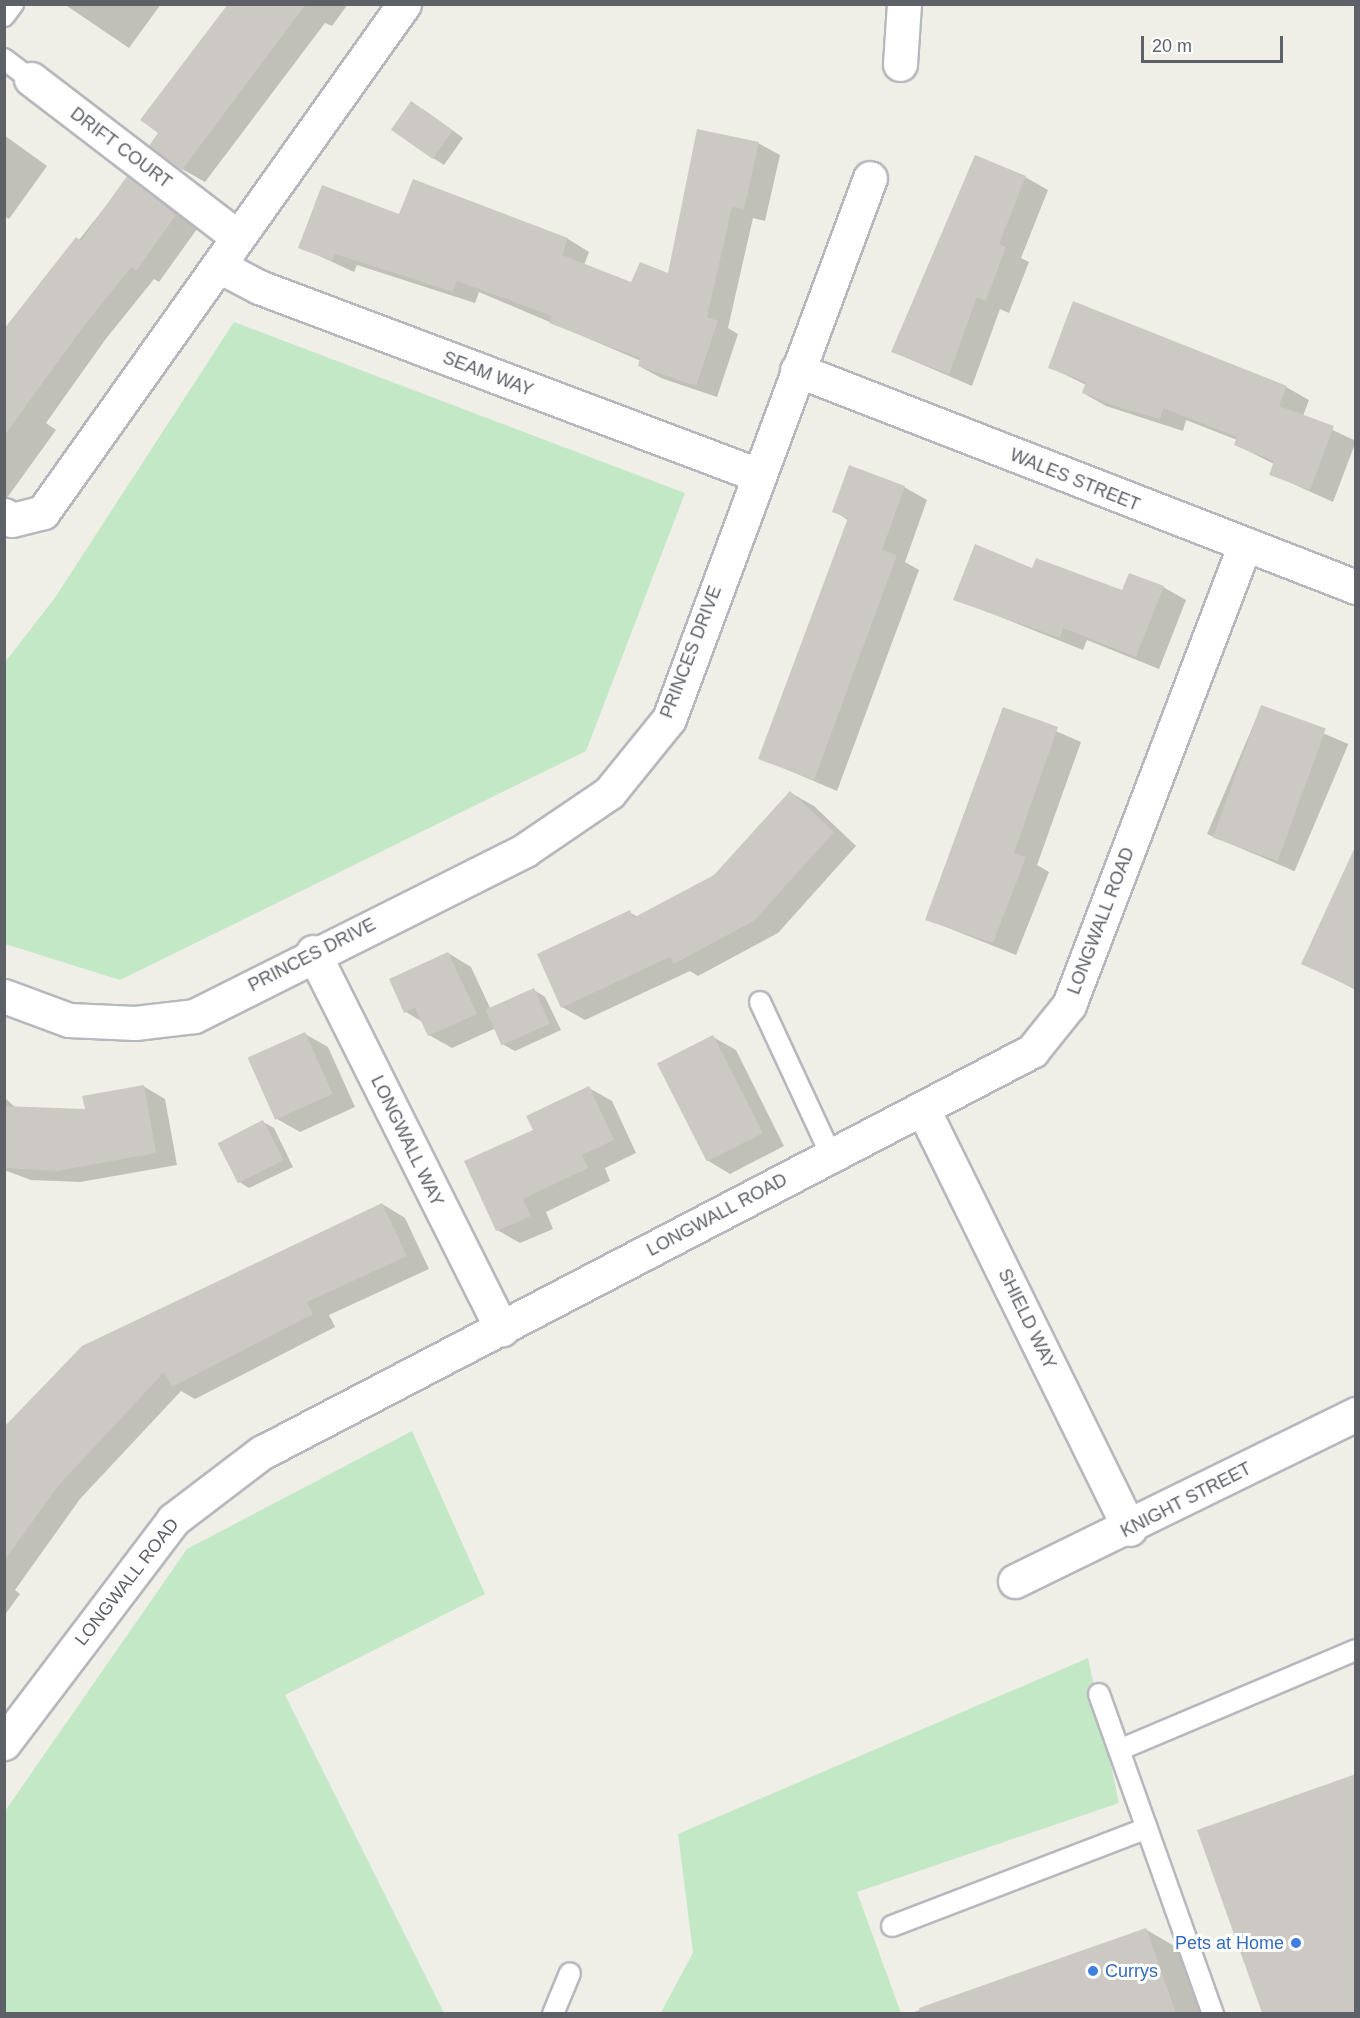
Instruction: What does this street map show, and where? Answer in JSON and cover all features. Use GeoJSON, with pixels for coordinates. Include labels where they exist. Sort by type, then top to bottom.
{"type":"FeatureCollection","features":[{"type":"Feature","properties":{"kind":"street"},"geometry":{"type":"LineString","coordinates":[[7,522],[43,512],[221,267],[238,237],[404,4]]}},
{"type":"Feature","properties":{"kind":"street"},"geometry":{"type":"LineString","coordinates":[[900,64],[904,4]]}},
{"type":"Feature","properties":{"kind":"street","name":"DRIFT COURT"},"geometry":{"type":"LineString","coordinates":[[31,79],[238,237]]}},
{"type":"Feature","properties":{"kind":"street","name":"PRINCES DRIVE"},"geometry":{"type":"LineString","coordinates":[[4,996],[69,1020],[135,1023],[194,1016],[313,952],[525,850],[609,793],[669,718],[870,178]]}},
{"type":"Feature","properties":{"kind":"street","name":"SEAM WAY"},"geometry":{"type":"LineString","coordinates":[[221,267],[258,287],[758,475]]}},
{"type":"Feature","properties":{"kind":"street","name":"WALES STREET"},"geometry":{"type":"LineString","coordinates":[[797,370],[1244,547],[1356,587]]}},
{"type":"Feature","properties":{"kind":"street","name":"LONGWALL ROAD"},"geometry":{"type":"LineString","coordinates":[[4,1743],[173,1520],[261,1453],[1032,1051],[1069,1005],[1244,547]]}},
{"type":"Feature","properties":{"kind":"street","name":"LONGWALL WAY"},"geometry":{"type":"LineString","coordinates":[[313,952],[502,1329]]}},
{"type":"Feature","properties":{"kind":"street","name":"SHIELD WAY"},"geometry":{"type":"LineString","coordinates":[[923,1109],[1130,1529]]}},
{"type":"Feature","properties":{"kind":"street","name":"KNIGHT STREET"},"geometry":{"type":"LineString","coordinates":[[1015,1581],[1130,1529],[1356,1414]]}},
{"type":"Feature","properties":{"kind":"lane"},"geometry":{"type":"LineString","coordinates":[[4,16],[13,4]]}},
{"type":"Feature","properties":{"kind":"lane","name":"DRIFT COURT"},"geometry":{"type":"LineString","coordinates":[[4,59],[31,79]]}},
{"type":"Feature","properties":{"kind":"lane"},"geometry":{"type":"LineString","coordinates":[[760,1002],[831,1155]]}},
{"type":"Feature","properties":{"kind":"lane"},"geometry":{"type":"LineString","coordinates":[[1119,1750],[1356,1650]]}},
{"type":"Feature","properties":{"kind":"lane"},"geometry":{"type":"LineString","coordinates":[[1099,1694],[1213,2013]]}},
{"type":"Feature","properties":{"kind":"lane"},"geometry":{"type":"LineString","coordinates":[[892,1926],[1147,1828]]}},
{"type":"Feature","properties":{"kind":"lane"},"geometry":{"type":"LineString","coordinates":[[553,2013],[570,1973]]}},
{"type":"Feature","properties":{"kind":"green space"},"geometry":{"type":"Polygon","coordinates":[[[234,322],[685,493],[586,751],[120,980],[5,944],[5,662],[54,599],[234,322]]]}},
{"type":"Feature","properties":{"kind":"green space"},"geometry":{"type":"Polygon","coordinates":[[[412,1431],[485,1594],[285,1695],[444,2013],[5,2013],[5,1811],[187,1549],[412,1431]]]}},
{"type":"Feature","properties":{"kind":"green space"},"geometry":{"type":"Polygon","coordinates":[[[1088,1658],[1119,1803],[857,1892],[901,2013],[660,2014],[693,1953],[678,1834],[1088,1658]]]}},
{"type":"Feature","properties":{"kind":"building"},"geometry":{"type":"Polygon","coordinates":[[[228,4],[306,4],[182,170],[149,146],[158,133],[140,120],[228,4]]]}},
{"type":"Feature","properties":{"kind":"building"},"geometry":{"type":"Polygon","coordinates":[[[411,101],[453,130],[433,159],[391,130],[411,101]]]}},
{"type":"Feature","properties":{"kind":"building"},"geometry":{"type":"Polygon","coordinates":[[[697,129],[759,142],[744,209],[732,207],[707,317],[718,321],[696,386],[638,366],[640,358],[549,323],[552,316],[457,281],[453,292],[335,254],[332,261],[298,248],[322,185],[399,214],[413,179],[568,238],[562,255],[631,282],[640,262],[668,273],[697,129]]]}},
{"type":"Feature","properties":{"kind":"building"},"geometry":{"type":"Polygon","coordinates":[[[975,155],[1026,176],[999,244],[1006,247],[986,301],[977,297],[949,374],[891,352],[975,155]]]}},
{"type":"Feature","properties":{"kind":"building"},"geometry":{"type":"Polygon","coordinates":[[[127,176],[176,215],[136,271],[131,267],[83,327],[4,436],[4,329],[76,237],[81,241],[127,176]]]}},
{"type":"Feature","properties":{"kind":"building"},"geometry":{"type":"Polygon","coordinates":[[[1073,301],[1287,386],[1279,406],[1334,426],[1310,490],[1269,475],[1274,461],[1234,445],[1237,437],[1163,408],[1160,419],[1124,409],[1082,393],[1086,382],[1048,368],[1073,301]]]}},
{"type":"Feature","properties":{"kind":"building"},"geometry":{"type":"Polygon","coordinates":[[[849,465],[905,486],[882,550],[897,555],[814,780],[758,759],[848,518],[832,512],[849,465]]]}},
{"type":"Feature","properties":{"kind":"building"},"geometry":{"type":"Polygon","coordinates":[[[975,544],[1032,568],[1036,558],[1122,590],[1129,573],[1164,586],[1136,657],[1063,628],[1060,638],[953,600],[975,544]]]}},
{"type":"Feature","properties":{"kind":"building"},"geometry":{"type":"Polygon","coordinates":[[[1261,705],[1326,729],[1278,861],[1213,837],[1261,705]]]}},
{"type":"Feature","properties":{"kind":"building"},"geometry":{"type":"Polygon","coordinates":[[[1003,707],[1058,727],[1014,853],[1026,857],[993,943],[925,920],[1003,707]]]}},
{"type":"Feature","properties":{"kind":"building"},"geometry":{"type":"Polygon","coordinates":[[[790,791],[834,832],[755,920],[674,964],[670,957],[561,1008],[537,954],[630,910],[633,918],[714,875],[790,791]]]}},
{"type":"Feature","properties":{"kind":"building"},"geometry":{"type":"Polygon","coordinates":[[[1356,845],[1356,989],[1301,964],[1356,845]]]}},
{"type":"Feature","properties":{"kind":"building"},"geometry":{"type":"Polygon","coordinates":[[[448,952],[477,1014],[428,1036],[415,1008],[404,1013],[389,979],[448,952]]]}},
{"type":"Feature","properties":{"kind":"building"},"geometry":{"type":"Polygon","coordinates":[[[534,988],[550,1024],[501,1045],[486,1010],[534,988]]]}},
{"type":"Feature","properties":{"kind":"building"},"geometry":{"type":"Polygon","coordinates":[[[305,1032],[333,1094],[275,1120],[247,1058],[305,1032]]]}},
{"type":"Feature","properties":{"kind":"building"},"geometry":{"type":"Polygon","coordinates":[[[713,1035],[763,1133],[707,1162],[657,1064],[713,1035]]]}},
{"type":"Feature","properties":{"kind":"building"},"geometry":{"type":"Polygon","coordinates":[[[144,1085],[156,1153],[57,1171],[4,1168],[4,1106],[85,1109],[82,1096],[144,1085]]]}},
{"type":"Feature","properties":{"kind":"building"},"geometry":{"type":"Polygon","coordinates":[[[589,1086],[614,1140],[582,1155],[588,1168],[523,1199],[531,1216],[496,1231],[464,1161],[533,1130],[526,1116],[589,1086]]]}},
{"type":"Feature","properties":{"kind":"building"},"geometry":{"type":"Polygon","coordinates":[[[263,1120],[283,1160],[238,1183],[218,1143],[263,1120]]]}},
{"type":"Feature","properties":{"kind":"building"},"geometry":{"type":"Polygon","coordinates":[[[382,1203],[407,1256],[307,1302],[313,1314],[172,1387],[164,1372],[58,1486],[4,1561],[4,1427],[82,1346],[382,1203]]]}},
{"type":"Feature","properties":{"kind":"building","name":"Pets at Home"},"geometry":{"type":"Polygon","coordinates":[[[1356,1774],[1356,2013],[1262,2013],[1197,1830],[1356,1774]]]}},
{"type":"Feature","properties":{"kind":"building","name":"Currys"},"geometry":{"type":"Polygon","coordinates":[[[1146,1928],[1176,2013],[920,2013],[919,2008],[1146,1928]]]}},
{"type":"Feature","properties":{"kind":"place","name":"Pets at Home"},"geometry":{"type":"Point","coordinates":[1296,1943]}},
{"type":"Feature","properties":{"kind":"place","name":"Currys"},"geometry":{"type":"Point","coordinates":[1093,1971]}}]}
